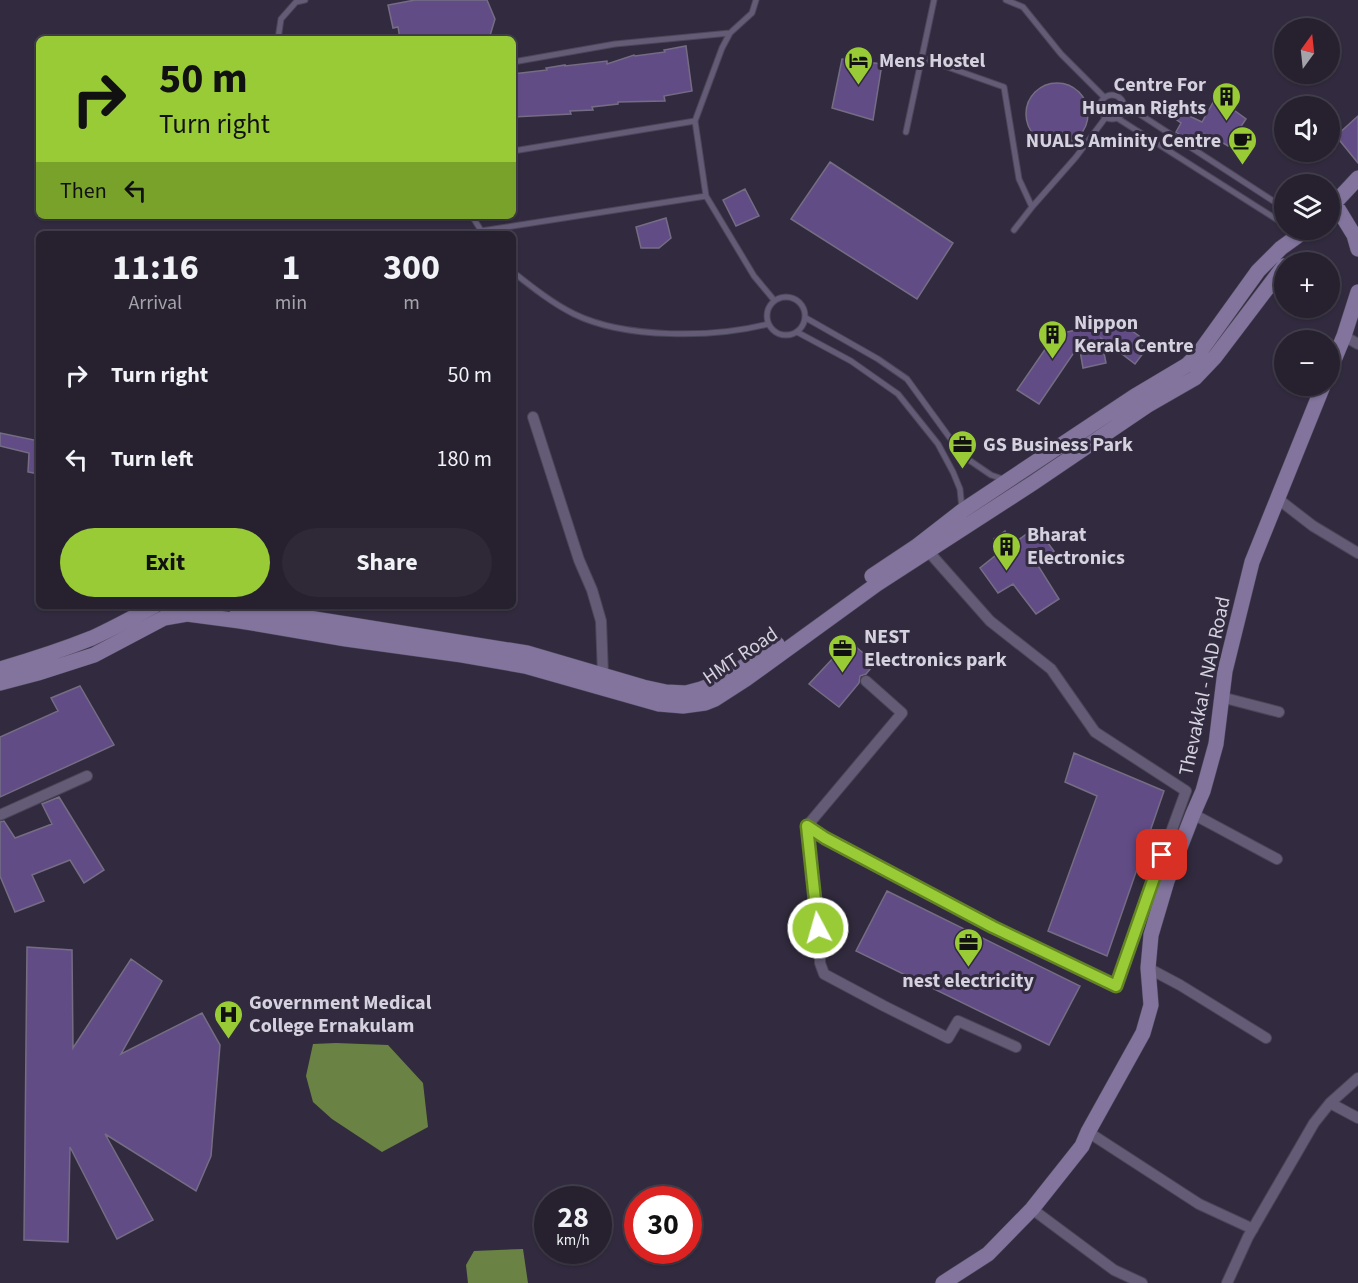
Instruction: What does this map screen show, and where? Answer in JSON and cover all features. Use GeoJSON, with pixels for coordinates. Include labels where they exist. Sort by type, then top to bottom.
{"type":"FeatureCollection","features":[{"type":"Feature","properties":{"kind":"main road"},"geometry":{"type":"LineString","coordinates":[[1340,197],[1358,178]]}},
{"type":"Feature","properties":{"kind":"main road"},"geometry":{"type":"LineString","coordinates":[[1340,217],[1354,235],[1358,249]]}},
{"type":"Feature","properties":{"kind":"main road","name":"HMT Road"},"geometry":{"type":"LineString","coordinates":[[0,683],[94,655],[164,618],[187,614],[525,666],[659,704],[683,706],[703,696],[762,655],[917,546],[962,511],[1135,396],[1187,365],[1258,272],[1290,240]]}},
{"type":"Feature","properties":{"kind":"main road","name":"HMT Road"},"geometry":{"type":"LineString","coordinates":[[254,609],[527,653],[643,687],[715,699],[877,584],[1148,405],[1195,378],[1215,357],[1274,279]]}},
{"type":"Feature","properties":{"kind":"main road"},"geometry":{"type":"LineString","coordinates":[[1340,346],[1358,292]]}},
{"type":"Feature","properties":{"kind":"main road","name":"Thevakkal - NAD Road"},"geometry":{"type":"LineString","coordinates":[[943,1283],[988,1254],[1032,1209],[1082,1146],[1088,1131],[1143,1033],[1151,1005],[1148,968],[1151,935],[1167,881],[1203,791],[1216,744],[1225,671],[1252,562],[1319,396]]}},
{"type":"Feature","properties":{"kind":"main road"},"geometry":{"type":"LineString","coordinates":[[0,669],[73,646],[148,609]]}},
{"type":"Feature","properties":{"kind":"street"},"geometry":{"type":"LineString","coordinates":[[1344,336],[1358,344]]}},
{"type":"Feature","properties":{"kind":"street"},"geometry":{"type":"LineString","coordinates":[[533,417],[601,621],[603,675]]}},
{"type":"Feature","properties":{"kind":"street"},"geometry":{"type":"LineString","coordinates":[[1278,499],[1313,526],[1358,553]]}},
{"type":"Feature","properties":{"kind":"street"},"geometry":{"type":"LineString","coordinates":[[807,826],[825,838],[993,927],[1116,986],[1186,791],[1095,732],[1051,669],[990,621],[928,550]]}},
{"type":"Feature","properties":{"kind":"street"},"geometry":{"type":"LineString","coordinates":[[866,681],[902,713],[807,826],[820,963],[824,974],[948,1038],[958,1021],[1016,1047]]}},
{"type":"Feature","properties":{"kind":"street"},"geometry":{"type":"LineString","coordinates":[[1221,697],[1279,712]]}},
{"type":"Feature","properties":{"kind":"street"},"geometry":{"type":"LineString","coordinates":[[0,815],[87,776]]}},
{"type":"Feature","properties":{"kind":"street"},"geometry":{"type":"LineString","coordinates":[[1193,814],[1277,859]]}},
{"type":"Feature","properties":{"kind":"street"},"geometry":{"type":"LineString","coordinates":[[1148,968],[1266,1038]]}},
{"type":"Feature","properties":{"kind":"street"},"geometry":{"type":"LineString","coordinates":[[1227,1283],[1253,1229],[1314,1123],[1330,1103],[1358,1078]]}},
{"type":"Feature","properties":{"kind":"street"},"geometry":{"type":"LineString","coordinates":[[1330,1103],[1358,1118]]}},
{"type":"Feature","properties":{"kind":"street"},"geometry":{"type":"LineString","coordinates":[[1088,1131],[1199,1204],[1253,1229]]}},
{"type":"Feature","properties":{"kind":"street"},"geometry":{"type":"LineString","coordinates":[[1032,1209],[1114,1269],[1142,1283]]}},
{"type":"Feature","properties":{"kind":"lane"},"geometry":{"type":"LineString","coordinates":[[278,36],[281,19],[296,2],[305,0]]}},
{"type":"Feature","properties":{"kind":"lane"},"geometry":{"type":"LineString","coordinates":[[756,0],[752,13],[730,33],[722,48],[695,121],[706,196],[754,276],[774,300]]}},
{"type":"Feature","properties":{"kind":"lane"},"geometry":{"type":"LineString","coordinates":[[906,132],[934,0]]}},
{"type":"Feature","properties":{"kind":"lane"},"geometry":{"type":"LineString","coordinates":[[1006,0],[1023,7],[1060,54],[1104,97]]}},
{"type":"Feature","properties":{"kind":"lane"},"geometry":{"type":"LineString","coordinates":[[516,61],[615,44],[730,33]]}},
{"type":"Feature","properties":{"kind":"lane"},"geometry":{"type":"LineString","coordinates":[[922,58],[1004,87],[1019,178],[1032,207]]}},
{"type":"Feature","properties":{"kind":"lane"},"geometry":{"type":"LineString","coordinates":[[1124,104],[1123,112],[1117,118],[1109,119],[1100,111],[1100,104],[1104,97],[1116,95],[1124,104],[1274,202]]}},
{"type":"Feature","properties":{"kind":"lane"},"geometry":{"type":"LineString","coordinates":[[1014,230],[1076,157],[1106,117]]}},
{"type":"Feature","properties":{"kind":"lane"},"geometry":{"type":"LineString","coordinates":[[1117,118],[1274,218]]}},
{"type":"Feature","properties":{"kind":"lane"},"geometry":{"type":"LineString","coordinates":[[516,151],[695,121]]}},
{"type":"Feature","properties":{"kind":"lane"},"geometry":{"type":"LineString","coordinates":[[494,231],[706,196]]}},
{"type":"Feature","properties":{"kind":"lane"},"geometry":{"type":"LineString","coordinates":[[516,274],[543,295],[574,314],[609,326],[646,332],[688,334],[751,328],[768,324]]}},
{"type":"Feature","properties":{"kind":"lane"},"geometry":{"type":"LineString","coordinates":[[780,297],[793,297],[803,305],[806,318],[797,332],[783,335],[777,333],[768,324],[767,311],[774,300],[780,297]]}},
{"type":"Feature","properties":{"kind":"lane"},"geometry":{"type":"LineString","coordinates":[[806,318],[878,359],[907,379],[955,445],[969,460],[992,475],[1008,481]]}},
{"type":"Feature","properties":{"kind":"lane"},"geometry":{"type":"LineString","coordinates":[[797,332],[851,361],[897,394],[938,444],[960,489],[962,511]]}},
{"type":"Feature","properties":{"kind":"shaded area"},"geometry":{"type":"Polygon","coordinates":[[[313,1044],[388,1045],[423,1083],[428,1127],[382,1152],[332,1119],[313,1102],[306,1076],[313,1044]]]}},
{"type":"Feature","properties":{"kind":"shaded area"},"geometry":{"type":"Polygon","coordinates":[[[523,1249],[528,1283],[468,1283],[466,1265],[474,1251],[523,1249]]]}},
{"type":"Feature","properties":{"kind":"building"},"geometry":{"type":"Polygon","coordinates":[[[415,0],[487,0],[495,19],[490,36],[400,36],[398,27],[393,28],[388,5],[415,0]]]}},
{"type":"Feature","properties":{"kind":"building"},"geometry":{"type":"Polygon","coordinates":[[[686,46],[692,91],[664,96],[665,101],[618,102],[618,104],[592,107],[593,110],[570,111],[571,114],[516,117],[516,74],[565,65],[607,61],[607,64],[634,55],[665,52],[664,50],[686,46]]]}},
{"type":"Feature","properties":{"kind":"building","name":"Mens Hostel"},"geometry":{"type":"Polygon","coordinates":[[[842,59],[882,64],[873,120],[832,108],[842,59]]]}},
{"type":"Feature","properties":{"kind":"building"},"geometry":{"type":"Polygon","coordinates":[[[1057,83],[1069,85],[1079,92],[1086,102],[1088,114],[1086,126],[1079,136],[1069,143],[1057,145],[1045,143],[1035,136],[1028,126],[1026,114],[1028,102],[1035,92],[1045,85],[1057,83]]]}},
{"type":"Feature","properties":{"kind":"building"},"geometry":{"type":"Polygon","coordinates":[[[1216,97],[1246,119],[1228,146],[1210,135],[1198,134],[1194,144],[1176,132],[1181,123],[1161,109],[1164,104],[1202,122],[1216,97]]]}},
{"type":"Feature","properties":{"kind":"building"},"geometry":{"type":"Polygon","coordinates":[[[1358,116],[1358,163],[1340,141],[1340,132],[1358,116]]]}},
{"type":"Feature","properties":{"kind":"building"},"geometry":{"type":"Polygon","coordinates":[[[830,162],[953,243],[917,299],[791,219],[830,162]]]}},
{"type":"Feature","properties":{"kind":"building"},"geometry":{"type":"Polygon","coordinates":[[[745,189],[759,216],[736,226],[723,200],[745,189]]]}},
{"type":"Feature","properties":{"kind":"building"},"geometry":{"type":"Polygon","coordinates":[[[666,218],[671,238],[659,248],[641,248],[636,227],[666,218]]]}},
{"type":"Feature","properties":{"kind":"building","name":"Nippon Kerala Centre"},"geometry":{"type":"Polygon","coordinates":[[[1117,320],[1150,344],[1135,364],[1101,338],[1106,363],[1083,368],[1079,345],[1039,404],[1017,390],[1055,335],[1117,320]]]}},
{"type":"Feature","properties":{"kind":"building"},"geometry":{"type":"Polygon","coordinates":[[[0,433],[36,440],[36,473],[28,472],[29,453],[0,446],[0,433]]]}},
{"type":"Feature","properties":{"kind":"building","name":"Bharat Electronics"},"geometry":{"type":"Polygon","coordinates":[[[1036,527],[1054,551],[1037,564],[1059,599],[1036,614],[1013,584],[998,593],[980,568],[1001,551],[994,539],[1005,531],[1013,544],[1036,527]]]}},
{"type":"Feature","properties":{"kind":"building","name":"NEST Electronics park"},"geometry":{"type":"Polygon","coordinates":[[[849,641],[875,663],[866,674],[860,676],[859,683],[839,707],[809,684],[849,641]]]}},
{"type":"Feature","properties":{"kind":"building"},"geometry":{"type":"Polygon","coordinates":[[[80,686],[114,745],[0,797],[0,737],[58,711],[51,698],[80,686]]]}},
{"type":"Feature","properties":{"kind":"building"},"geometry":{"type":"Polygon","coordinates":[[[1074,753],[1164,791],[1107,956],[1048,931],[1097,796],[1065,782],[1074,753]]]}},
{"type":"Feature","properties":{"kind":"building"},"geometry":{"type":"Polygon","coordinates":[[[59,797],[104,870],[84,883],[70,860],[32,875],[44,901],[15,912],[0,876],[0,822],[4,821],[15,838],[52,824],[42,804],[59,797]]]}},
{"type":"Feature","properties":{"kind":"building","name":"nest electricity"},"geometry":{"type":"Polygon","coordinates":[[[887,891],[1080,986],[1049,1045],[856,951],[887,891]]]}},
{"type":"Feature","properties":{"kind":"building"},"geometry":{"type":"Polygon","coordinates":[[[27,947],[72,950],[73,1048],[131,959],[162,981],[121,1054],[202,1013],[220,1045],[211,1156],[196,1191],[105,1134],[153,1220],[117,1239],[70,1147],[68,1242],[24,1240],[27,947]]]}},
{"type":"Feature","properties":{"kind":"place","name":"Mens Hostel"},"geometry":{"type":"Point","coordinates":[858,86]}},
{"type":"Feature","properties":{"kind":"place","name":"Centre For Human Rights"},"geometry":{"type":"Point","coordinates":[1227,122]}},
{"type":"Feature","properties":{"kind":"place","name":"NUALS Aminity Centre"},"geometry":{"type":"Point","coordinates":[1242,166]}},
{"type":"Feature","properties":{"kind":"place","name":"Nippon Kerala Centre"},"geometry":{"type":"Point","coordinates":[1053,360]}},
{"type":"Feature","properties":{"kind":"place","name":"GS Business Park"},"geometry":{"type":"Point","coordinates":[962,470]}},
{"type":"Feature","properties":{"kind":"place","name":"Bharat Electronics"},"geometry":{"type":"Point","coordinates":[1006,572]}},
{"type":"Feature","properties":{"kind":"place","name":"NEST Electronics park"},"geometry":{"type":"Point","coordinates":[843,674]}},
{"type":"Feature","properties":{"kind":"place","name":"nest electricity"},"geometry":{"type":"Point","coordinates":[968,968]}},
{"type":"Feature","properties":{"kind":"place","name":"Government Medical College Ernakulam"},"geometry":{"type":"Point","coordinates":[228,1040]}},
{"type":"Feature","properties":{"kind":"route"},"geometry":{"type":"LineString","coordinates":[[818,928],[807,826],[825,838],[993,927],[1116,986],[1162,855]]}}]}
